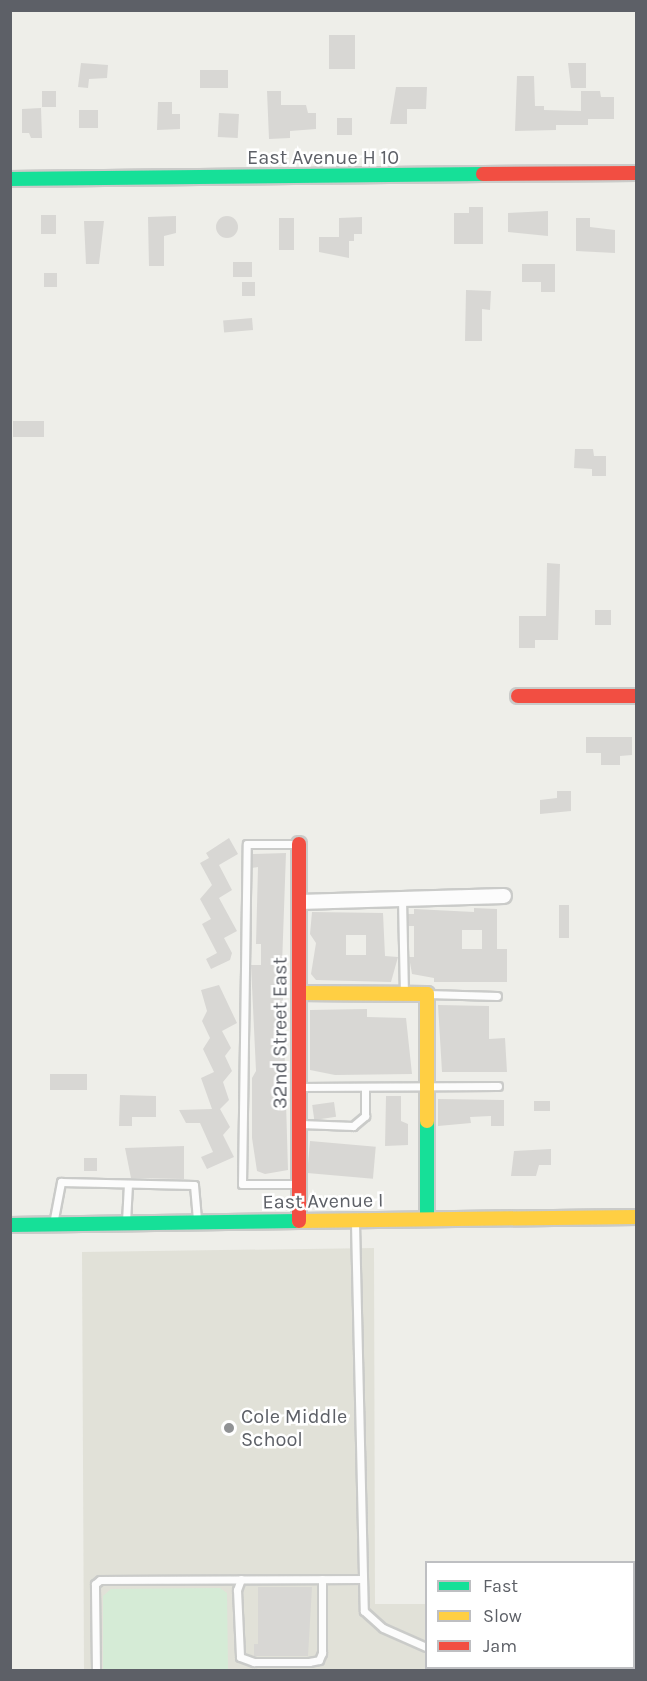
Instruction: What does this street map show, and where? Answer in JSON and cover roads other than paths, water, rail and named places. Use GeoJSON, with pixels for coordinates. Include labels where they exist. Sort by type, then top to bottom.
{"type":"FeatureCollection","features":[{"type":"Feature","properties":{"kind":"street","name":"East Avenue H 10"},"geometry":{"type":"LineString","coordinates":[[10,179],[636,173]]}},
{"type":"Feature","properties":{"kind":"street"},"geometry":{"type":"LineString","coordinates":[[518,696],[636,696]]}},
{"type":"Feature","properties":{"kind":"street","name":"32nd Street East"},"geometry":{"type":"LineString","coordinates":[[299,1221],[300,844]]}},
{"type":"Feature","properties":{"kind":"street"},"geometry":{"type":"LineString","coordinates":[[300,902],[504,896]]}},
{"type":"Feature","properties":{"kind":"street"},"geometry":{"type":"LineString","coordinates":[[299,993],[428,994],[427,1219]]}},
{"type":"Feature","properties":{"kind":"street","name":"East Avenue I"},"geometry":{"type":"LineString","coordinates":[[10,1225],[636,1218]]}},
{"type":"Feature","properties":{"kind":"lane"},"geometry":{"type":"LineString","coordinates":[[299,1184],[242,1184],[247,844],[300,844]]}},
{"type":"Feature","properties":{"kind":"lane"},"geometry":{"type":"LineString","coordinates":[[402,899],[404,994]]}},
{"type":"Feature","properties":{"kind":"lane"},"geometry":{"type":"LineString","coordinates":[[428,994],[497,996]]}},
{"type":"Feature","properties":{"kind":"lane"},"geometry":{"type":"LineString","coordinates":[[299,1087],[498,1086]]}},
{"type":"Feature","properties":{"kind":"lane"},"geometry":{"type":"LineString","coordinates":[[299,1124],[353,1126],[365,1116],[365,1088]]}},
{"type":"Feature","properties":{"kind":"lane"},"geometry":{"type":"LineString","coordinates":[[53,1224],[61,1182],[194,1185],[197,1222]]}},
{"type":"Feature","properties":{"kind":"lane"},"geometry":{"type":"LineString","coordinates":[[126,1223],[128,1185]]}},
{"type":"Feature","properties":{"kind":"lane"},"geometry":{"type":"LineString","coordinates":[[355,1220],[364,1611],[372,1621],[425,1647]]}},
{"type":"Feature","properties":{"kind":"lane"},"geometry":{"type":"LineString","coordinates":[[241,1580],[237,1590],[236,1645],[244,1660],[315,1662],[321,1657],[322,1579]]}},
{"type":"Feature","properties":{"kind":"lane"},"geometry":{"type":"LineString","coordinates":[[96,1671],[95,1584],[100,1580],[362,1579]]}},
{"type":"Feature","properties":{"kind":"place","name":"Cole Middle School"},"geometry":{"type":"Point","coordinates":[229,1428]}}]}
